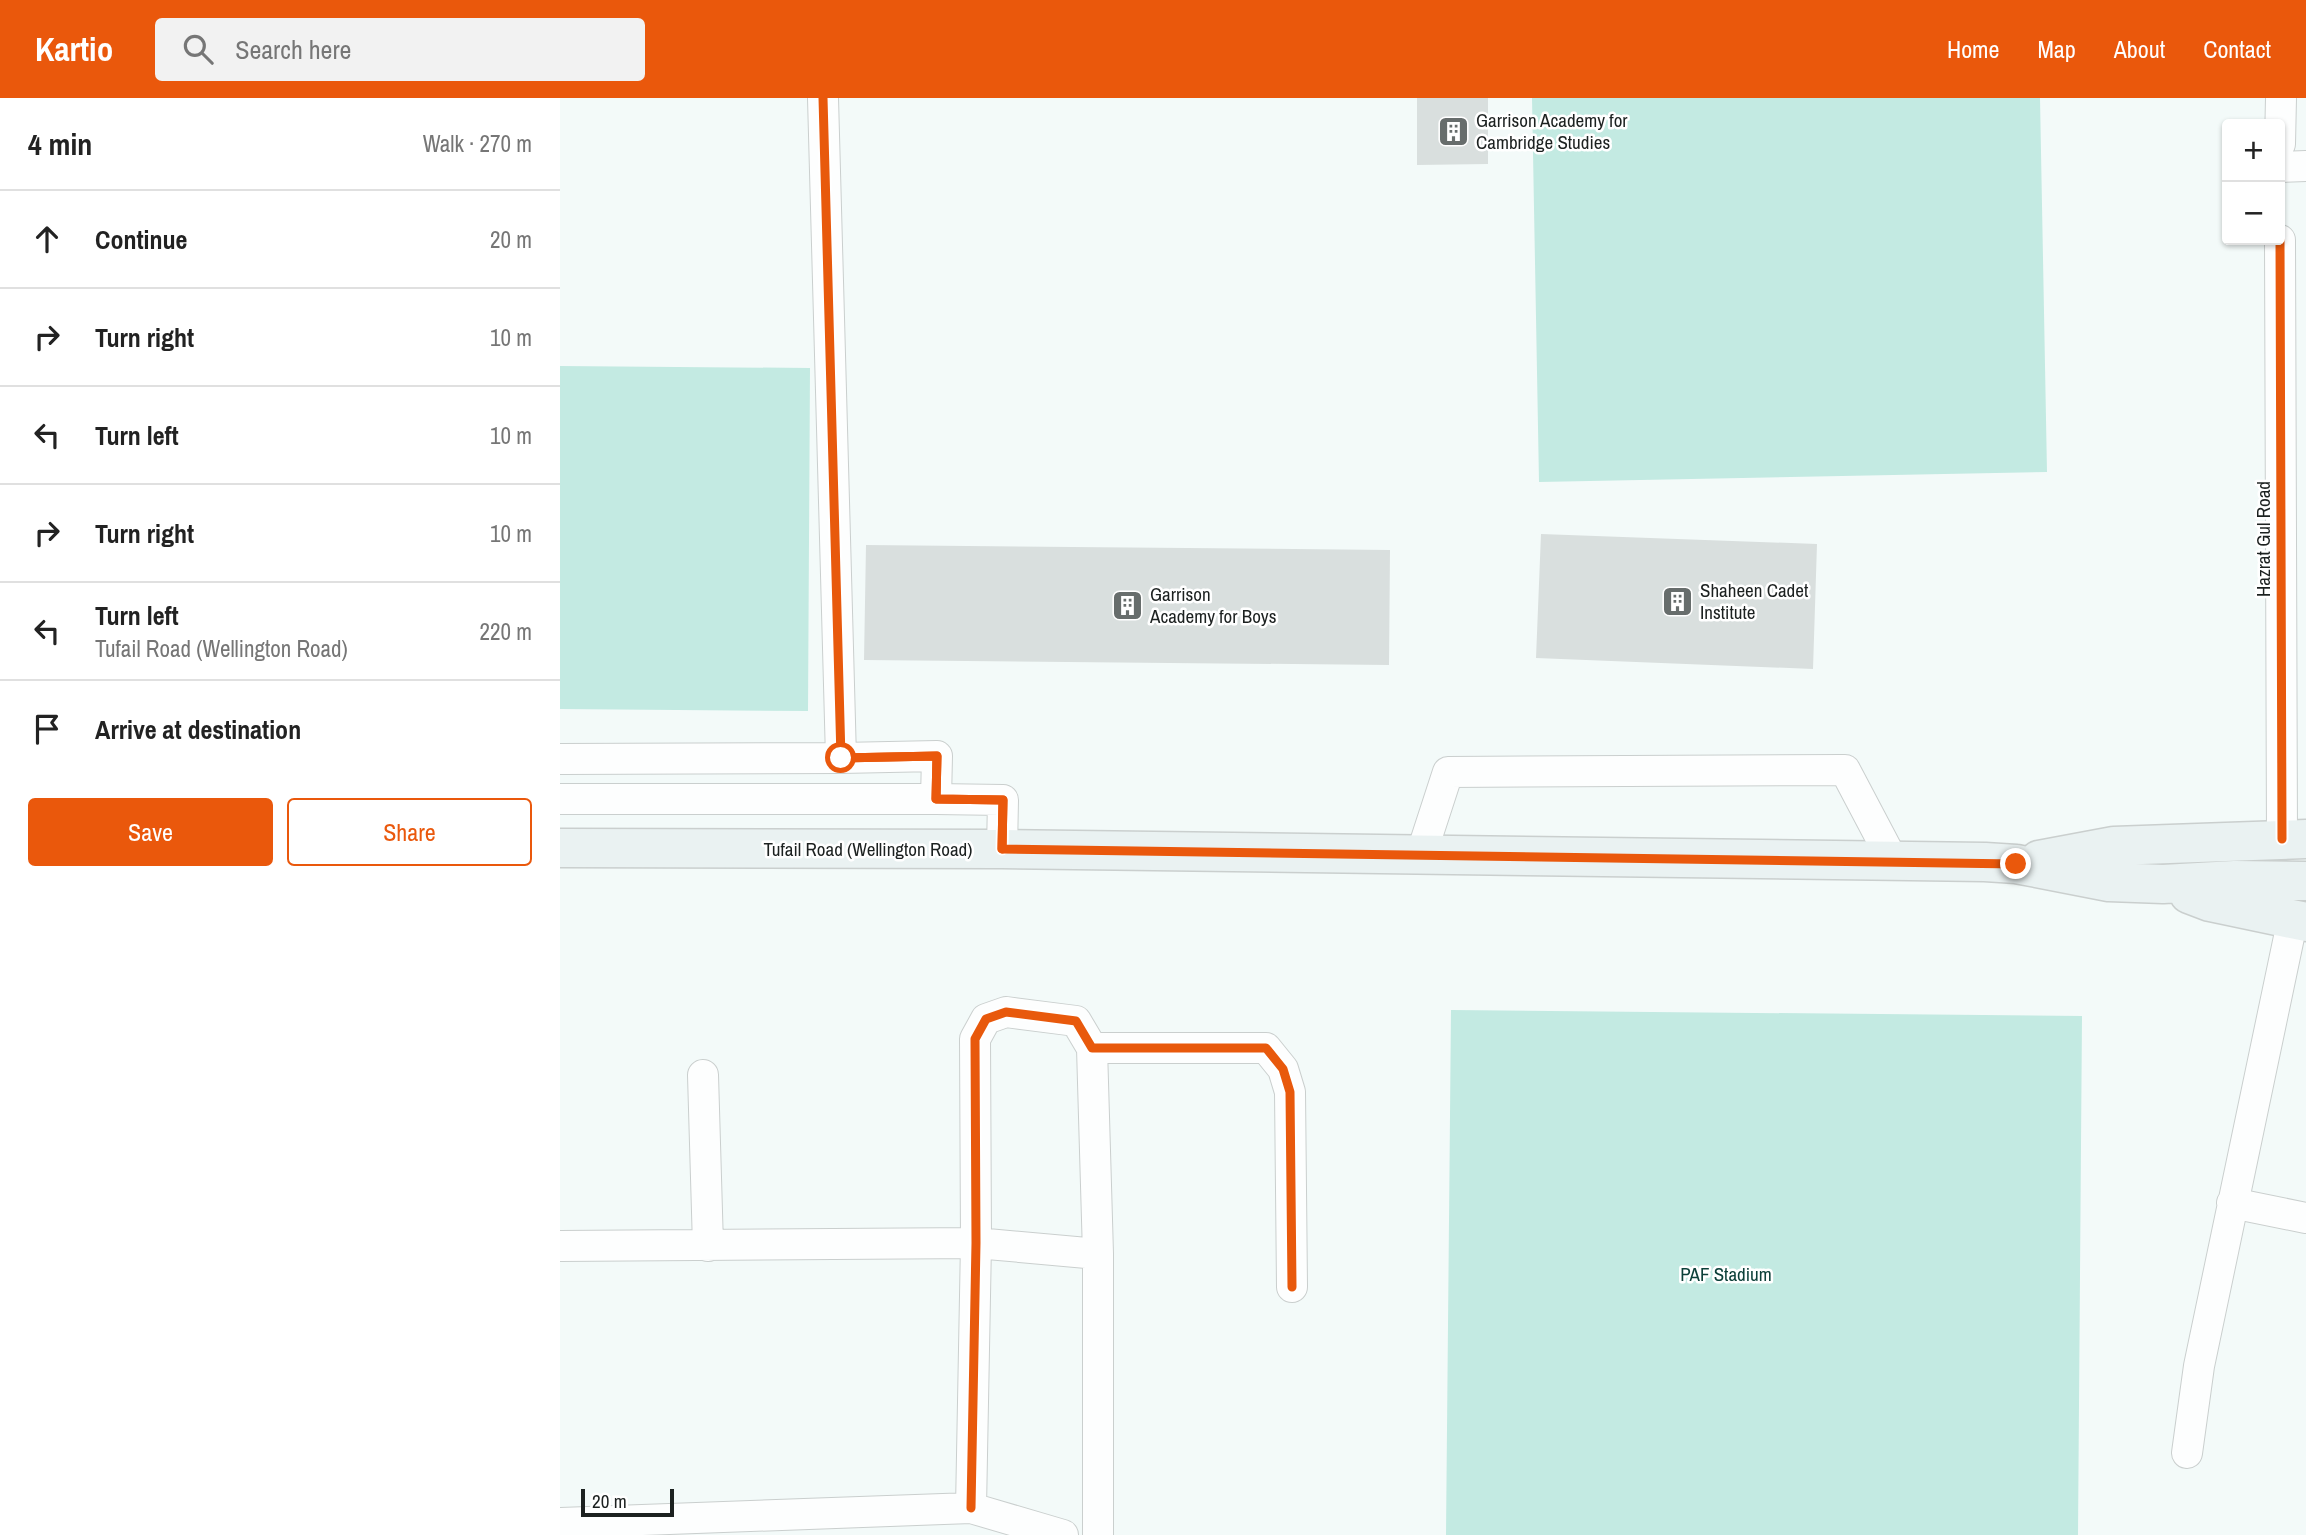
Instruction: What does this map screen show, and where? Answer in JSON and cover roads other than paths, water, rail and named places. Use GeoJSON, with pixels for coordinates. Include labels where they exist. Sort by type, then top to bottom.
{"type":"FeatureCollection","features":[{"type":"Feature","properties":{"kind":"main road","name":"Tufail Road (Wellington Road)"},"geometry":{"type":"LineString","coordinates":[[2016,864],[2114,846],[2294,839]]}},
{"type":"Feature","properties":{"kind":"main road","name":"Tufail Road (Wellington Road)"},"geometry":{"type":"LineString","coordinates":[[560,848],[1002,849],[1893,861],[2016,864],[2109,882],[2163,884],[2235,880],[2306,881]]}},
{"type":"Feature","properties":{"kind":"main road"},"geometry":{"type":"LineString","coordinates":[[2163,884],[2210,902],[2300,920]]}},
{"type":"Feature","properties":{"kind":"street"},"geometry":{"type":"LineString","coordinates":[[823,98],[841,758]]}},
{"type":"Feature","properties":{"kind":"street"},"geometry":{"type":"LineString","coordinates":[[2281,98],[2281,119]]}},
{"type":"Feature","properties":{"kind":"street"},"geometry":{"type":"LineString","coordinates":[[2285,167],[2306,166]]}},
{"type":"Feature","properties":{"kind":"street","name":"Hazrat Gul Road"},"geometry":{"type":"LineString","coordinates":[[2280,245],[2294,839]]}},
{"type":"Feature","properties":{"kind":"street"},"geometry":{"type":"LineString","coordinates":[[560,759],[937,756],[936,799]]}},
{"type":"Feature","properties":{"kind":"street"},"geometry":{"type":"LineString","coordinates":[[1421,855],[1448,772],[1845,770],[1893,861]]}},
{"type":"Feature","properties":{"kind":"street"},"geometry":{"type":"LineString","coordinates":[[560,799],[1003,800],[1002,849]]}},
{"type":"Feature","properties":{"kind":"street"},"geometry":{"type":"LineString","coordinates":[[2187,1453],[2199,1366],[2232,1203],[2300,920]]}},
{"type":"Feature","properties":{"kind":"street"},"geometry":{"type":"LineString","coordinates":[[971,1508],[976,1243],[975,1039],[985,1019],[1006,1013],[1076,1021],[1092,1048],[1098,1254],[1098,1535]]}},
{"type":"Feature","properties":{"kind":"street"},"geometry":{"type":"LineString","coordinates":[[1092,1048],[1266,1048],[1283,1069],[1290,1092],[1292,1287]]}},
{"type":"Feature","properties":{"kind":"street"},"geometry":{"type":"LineString","coordinates":[[703,1075],[708,1246]]}},
{"type":"Feature","properties":{"kind":"street"},"geometry":{"type":"LineString","coordinates":[[2232,1203],[2306,1218]]}},
{"type":"Feature","properties":{"kind":"street"},"geometry":{"type":"LineString","coordinates":[[560,1246],[976,1243],[1098,1254]]}},
{"type":"Feature","properties":{"kind":"street"},"geometry":{"type":"LineString","coordinates":[[560,1523],[971,1508],[1063,1535]]}},
{"type":"Feature","properties":{"kind":"place","name":"Garrison Academy for Cambridge Studies"},"geometry":{"type":"Point","coordinates":[1453,131]}},
{"type":"Feature","properties":{"kind":"place","name":"Shaheen Cadet Institute"},"geometry":{"type":"Point","coordinates":[1677,601]}},
{"type":"Feature","properties":{"kind":"place","name":"Garrison Academy for Boys"},"geometry":{"type":"Point","coordinates":[1127,605]}},
{"type":"Feature","properties":{"kind":"park label","name":"PAF Stadium"},"geometry":{"type":"Point","coordinates":[1726,1274]}}]}
